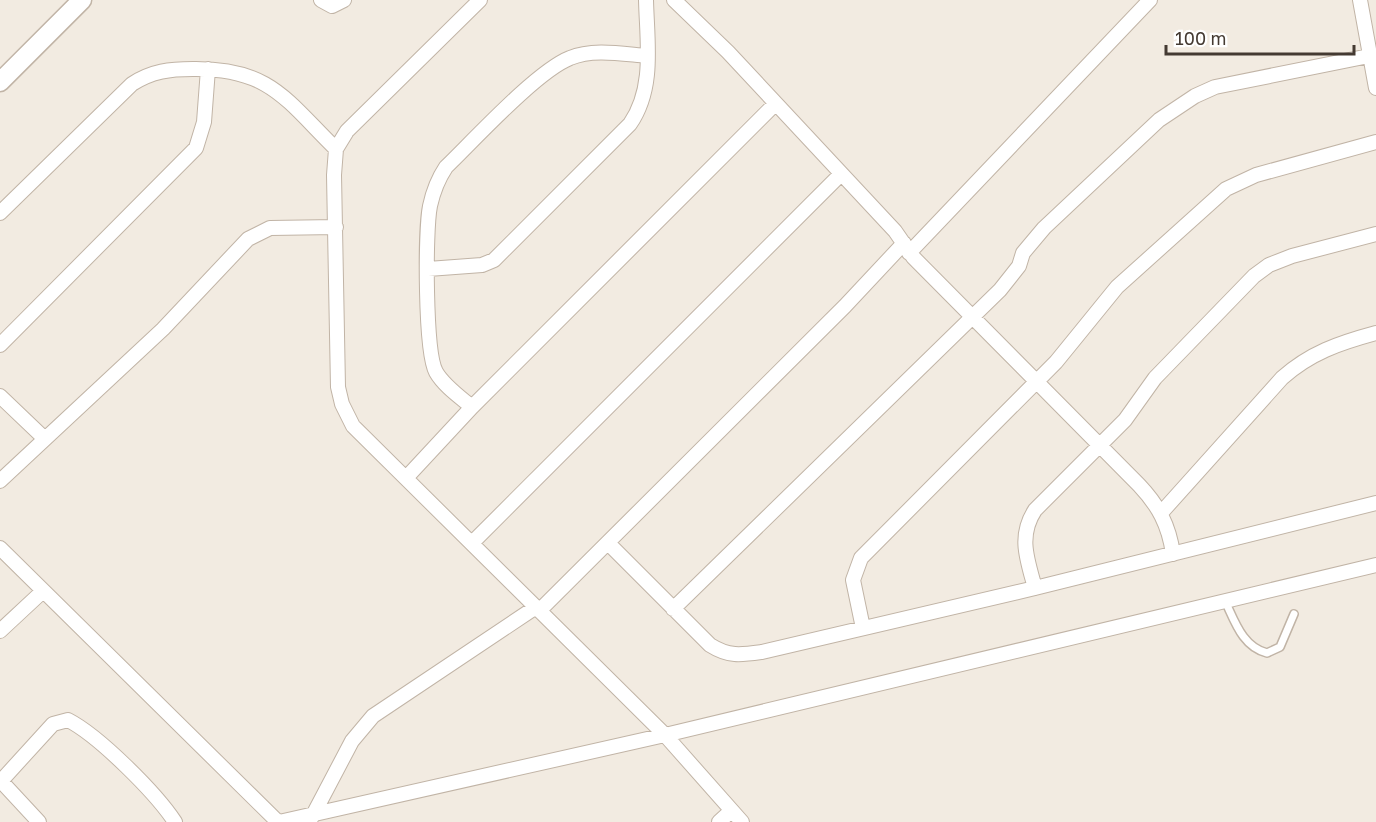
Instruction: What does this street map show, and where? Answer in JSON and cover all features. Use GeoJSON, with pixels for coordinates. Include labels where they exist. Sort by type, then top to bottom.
{"type":"FeatureCollection","features":[{"type":"Feature","properties":{"kind":"street"},"geometry":{"type":"LineString","coordinates":[[0,82],[82,0]]}},
{"type":"Feature","properties":{"kind":"street"},"geometry":{"type":"LineString","coordinates":[[321,0],[332,6],[344,0]]}},
{"type":"Feature","properties":{"kind":"street"},"geometry":{"type":"LineString","coordinates":[[480,0],[347,131],[336,149],[334,175],[338,369],[342,404],[363,437],[473,542],[665,735],[742,822]]}},
{"type":"Feature","properties":{"kind":"street"},"geometry":{"type":"LineString","coordinates":[[428,268],[482,266],[501,254],[630,124],[643,102],[647,56],[646,0]]}},
{"type":"Feature","properties":{"kind":"street"},"geometry":{"type":"LineString","coordinates":[[674,0],[729,52],[906,248],[1099,447],[1139,484],[1161,513],[1171,539],[1173,554]]}},
{"type":"Feature","properties":{"kind":"street"},"geometry":{"type":"LineString","coordinates":[[312,817],[352,741],[373,717],[538,608],[609,544],[874,277],[906,248],[1150,0]]}},
{"type":"Feature","properties":{"kind":"street"},"geometry":{"type":"LineString","coordinates":[[1360,0],[1368,56],[1376,88]]}},
{"type":"Feature","properties":{"kind":"street"},"geometry":{"type":"LineString","coordinates":[[472,407],[454,392],[435,371],[430,346],[428,268],[430,205],[439,177],[446,167],[543,75],[570,57],[609,53],[647,56]]}},
{"type":"Feature","properties":{"kind":"street"},"geometry":{"type":"LineString","coordinates":[[673,609],[1012,277],[1020,266],[1023,253],[1044,228],[1140,138],[1178,106],[1215,87],[1368,56]]}},
{"type":"Feature","properties":{"kind":"street"},"geometry":{"type":"LineString","coordinates":[[0,213],[132,84],[158,70],[208,69],[246,74],[261,79],[277,91],[336,149]]}},
{"type":"Feature","properties":{"kind":"street"},"geometry":{"type":"LineString","coordinates":[[0,345],[196,148],[204,122],[208,69]]}},
{"type":"Feature","properties":{"kind":"street"},"geometry":{"type":"LineString","coordinates":[[406,478],[472,407],[775,104]]}},
{"type":"Feature","properties":{"kind":"street"},"geometry":{"type":"LineString","coordinates":[[863,628],[853,580],[861,558],[1056,362],[1117,287],[1226,189],[1256,175],[1376,142]]}},
{"type":"Feature","properties":{"kind":"street"},"geometry":{"type":"LineString","coordinates":[[473,542],[841,174]]}},
{"type":"Feature","properties":{"kind":"street"},"geometry":{"type":"LineString","coordinates":[[0,481],[163,329],[253,236],[270,228],[336,227]]}},
{"type":"Feature","properties":{"kind":"street"},"geometry":{"type":"LineString","coordinates":[[1035,588],[1025,551],[1024,536],[1027,523],[1049,495],[1125,420],[1155,378],[1254,276],[1269,265],[1292,256],[1376,234]]}},
{"type":"Feature","properties":{"kind":"street"},"geometry":{"type":"LineString","coordinates":[[1161,513],[1282,378],[1301,361],[1321,350],[1376,333]]}},
{"type":"Feature","properties":{"kind":"street"},"geometry":{"type":"LineString","coordinates":[[0,396],[45,439]]}},
{"type":"Feature","properties":{"kind":"street"},"geometry":{"type":"LineString","coordinates":[[609,544],[710,645],[732,656],[762,652],[1035,588],[1376,503]]}},
{"type":"Feature","properties":{"kind":"street"},"geometry":{"type":"LineString","coordinates":[[0,548],[278,822],[312,817],[665,735],[1226,603],[1376,565]]}},
{"type":"Feature","properties":{"kind":"street"},"geometry":{"type":"LineString","coordinates":[[0,632],[43,591]]}},
{"type":"Feature","properties":{"kind":"street"},"geometry":{"type":"LineString","coordinates":[[39,822],[1,781],[53,724],[68,720],[87,732],[120,762],[175,822]]}},
{"type":"Feature","properties":{"kind":"street"},"geometry":{"type":"LineString","coordinates":[[719,822],[731,811]]}},
{"type":"Feature","properties":{"kind":"lane"},"geometry":{"type":"LineString","coordinates":[[1226,603],[1244,638],[1254,648],[1267,653],[1280,647],[1294,614]]}}]}
